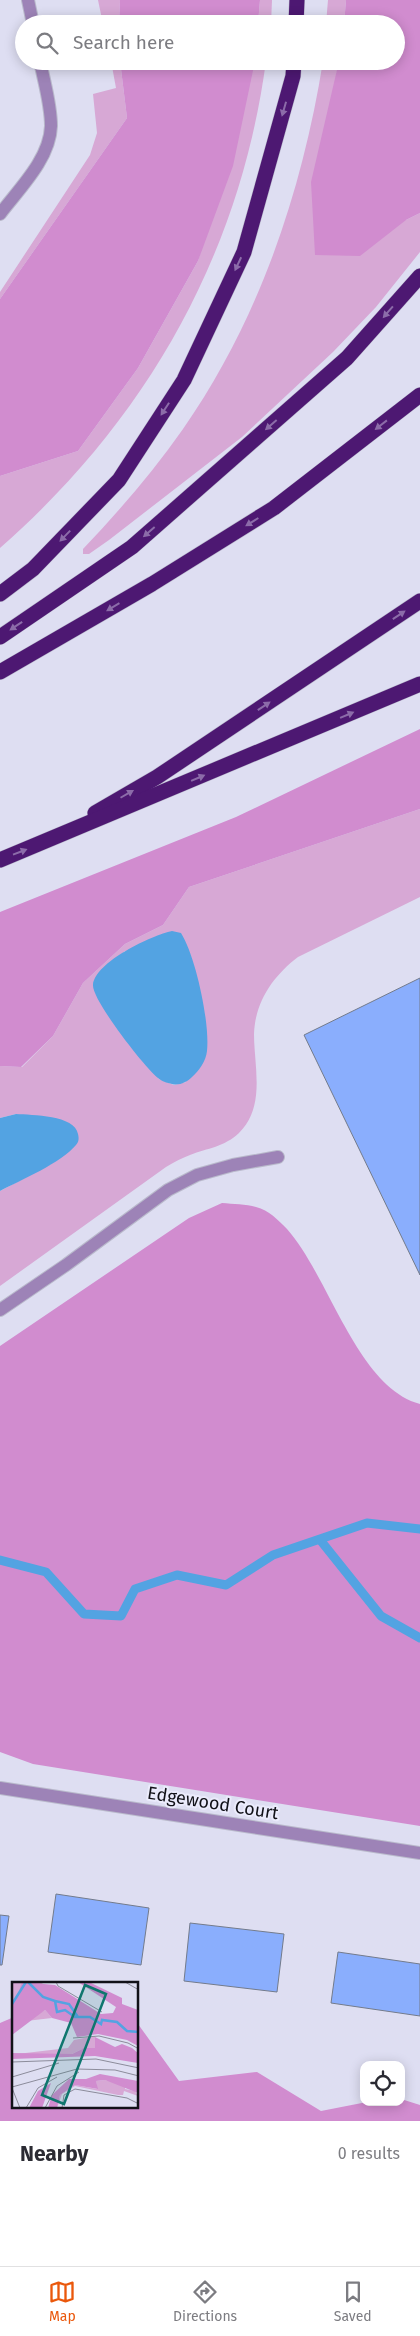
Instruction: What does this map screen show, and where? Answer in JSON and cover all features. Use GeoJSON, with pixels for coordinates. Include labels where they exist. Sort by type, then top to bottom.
{"type":"FeatureCollection","features":[{"type":"Feature","properties":{"kind":"highway"},"geometry":{"type":"LineString","coordinates":[[296,15],[297,0]]}},
{"type":"Feature","properties":{"kind":"highway"},"geometry":{"type":"LineString","coordinates":[[0,594],[33,569],[119,480],[184,380],[244,252],[293,70]]}},
{"type":"Feature","properties":{"kind":"highway"},"geometry":{"type":"LineString","coordinates":[[0,637],[132,547],[347,358],[420,276]]}},
{"type":"Feature","properties":{"kind":"highway"},"geometry":{"type":"LineString","coordinates":[[0,672],[144,589],[274,508],[420,395]]}},
{"type":"Feature","properties":{"kind":"highway"},"geometry":{"type":"LineString","coordinates":[[40,845],[158,777],[420,601]]}},
{"type":"Feature","properties":{"kind":"highway"},"geometry":{"type":"LineString","coordinates":[[0,860],[40,845],[420,684]]}},
{"type":"Feature","properties":{"kind":"street"},"geometry":{"type":"LineString","coordinates":[[28,0],[31,15]]}},
{"type":"Feature","properties":{"kind":"street"},"geometry":{"type":"LineString","coordinates":[[0,214],[39,161],[49,137],[50,112],[42,70]]}},
{"type":"Feature","properties":{"kind":"street"},"geometry":{"type":"LineString","coordinates":[[0,1310],[66,1265],[168,1190],[206,1173],[233,1164],[278,1157]]}},
{"type":"Feature","properties":{"kind":"street","name":"Edgewood Court"},"geometry":{"type":"LineString","coordinates":[[0,1788],[420,1853]]}},
{"type":"Feature","properties":{"kind":"shaded area"},"geometry":{"type":"Polygon","coordinates":[[[98,0],[120,0],[119,15],[101,15],[98,0]]]}},
{"type":"Feature","properties":{"kind":"shaded area"},"geometry":{"type":"Polygon","coordinates":[[[120,0],[260,0],[259,15],[119,15],[120,0]]]}},
{"type":"Feature","properties":{"kind":"shaded area"},"geometry":{"type":"Polygon","coordinates":[[[260,0],[272,0],[271,15],[259,15],[260,0]]]}},
{"type":"Feature","properties":{"kind":"shaded area"},"geometry":{"type":"Polygon","coordinates":[[[328,0],[346,0],[345,15],[327,15],[328,0]]]}},
{"type":"Feature","properties":{"kind":"shaded area"},"geometry":{"type":"Polygon","coordinates":[[[346,0],[420,0],[420,213],[406,220],[360,256],[315,255],[311,182],[337,70],[405,70],[405,15],[345,15],[346,0]]]}},
{"type":"Feature","properties":{"kind":"shaded area"},"geometry":{"type":"Polygon","coordinates":[[[113,70],[121,70],[127,118],[0,299],[0,292],[90,155],[97,133],[93,94],[116,88],[113,70]]]}},
{"type":"Feature","properties":{"kind":"shaded area"},"geometry":{"type":"Polygon","coordinates":[[[121,70],[253,70],[233,166],[198,261],[138,368],[78,451],[0,476],[0,299],[127,118],[121,70]]]}},
{"type":"Feature","properties":{"kind":"shaded area"},"geometry":{"type":"Polygon","coordinates":[[[252,70],[264,70],[253,132],[234,201],[209,267],[178,329],[141,389],[100,445],[52,498],[0,548],[0,476],[78,451],[138,368],[198,261],[252,70]]]}},
{"type":"Feature","properties":{"kind":"shaded area"},"geometry":{"type":"Polygon","coordinates":[[[321,70],[337,70],[330,108],[406,220],[420,213],[420,252],[376,307],[333,352],[242,437],[109,540],[89,554],[83,554],[83,549],[135,491],[172,445],[210,387],[234,344],[274,253],[290,206],[314,110],[321,70]]]}},
{"type":"Feature","properties":{"kind":"shaded area"},"geometry":{"type":"Polygon","coordinates":[[[420,729],[420,809],[189,887],[163,925],[125,944],[83,983],[53,1036],[21,1067],[0,1066],[0,912],[236,817],[420,729]]]}},
{"type":"Feature","properties":{"kind":"shaded area"},"geometry":{"type":"Polygon","coordinates":[[[420,809],[420,897],[298,957],[273,981],[267,991],[255,1022],[256,1099],[253,1111],[239,1133],[222,1144],[187,1156],[166,1167],[0,1286],[0,1191],[51,1164],[16,1114],[0,1118],[0,1066],[22,1067],[53,1036],[83,983],[125,944],[163,925],[189,887],[420,809]],[[125,951],[99,973],[93,984],[159,1079],[174,1085],[186,1082],[125,951]]]}},
{"type":"Feature","properties":{"kind":"shaded area"},"geometry":{"type":"Polygon","coordinates":[[[222,1203],[261,1208],[287,1229],[317,1274],[361,1354],[379,1376],[398,1394],[420,1404],[420,1826],[33,1764],[0,1752],[0,1346],[189,1218],[222,1203]]]}},
{"type":"Feature","properties":{"kind":"shaded area"},"geometry":{"type":"Polygon","coordinates":[[[12,2018],[12,2108],[139,2108],[139,2025],[179,2081],[257,2072],[321,2111],[360,2103],[360,2106],[405,2106],[405,2100],[420,2105],[420,2121],[0,2121],[0,2023],[12,2018]]]}},
{"type":"Feature","properties":{"kind":"water"},"geometry":{"type":"Polygon","coordinates":[[[172,931],[181,933],[192,958],[201,990],[207,1039],[207,1051],[202,1066],[190,1079],[177,1084],[161,1080],[151,1072],[110,1018],[95,993],[93,985],[96,976],[103,967],[114,959],[139,944],[172,931]]]}},
{"type":"Feature","properties":{"kind":"water"},"geometry":{"type":"Polygon","coordinates":[[[16,1114],[52,1117],[69,1123],[75,1128],[79,1138],[76,1145],[69,1152],[51,1165],[0,1191],[0,1118],[16,1114]]]}},
{"type":"Feature","properties":{"kind":"building"},"geometry":{"type":"Polygon","coordinates":[[[420,978],[420,1275],[304,1035],[420,978]]]}},
{"type":"Feature","properties":{"kind":"building"},"geometry":{"type":"Polygon","coordinates":[[[56,1894],[149,1908],[141,1965],[48,1952],[56,1894]]]}},
{"type":"Feature","properties":{"kind":"building"},"geometry":{"type":"Polygon","coordinates":[[[0,1915],[9,1916],[2,1965],[0,1965],[0,1915]]]}},
{"type":"Feature","properties":{"kind":"building"},"geometry":{"type":"Polygon","coordinates":[[[190,1923],[284,1934],[277,1992],[184,1981],[190,1923]]]}},
{"type":"Feature","properties":{"kind":"building"},"geometry":{"type":"Polygon","coordinates":[[[338,1952],[420,1964],[420,2016],[331,2003],[338,1952]]]}},
{"type":"Feature","properties":{"kind":"waterway"},"geometry":{"type":"LineString","coordinates":[[0,1560],[46,1572],[84,1614],[121,1616],[135,1589],[177,1575],[226,1585],[273,1555],[367,1523],[420,1529]]}},
{"type":"Feature","properties":{"kind":"waterway"},"geometry":{"type":"LineString","coordinates":[[321,1541],[381,1616],[420,1638]]}}]}
